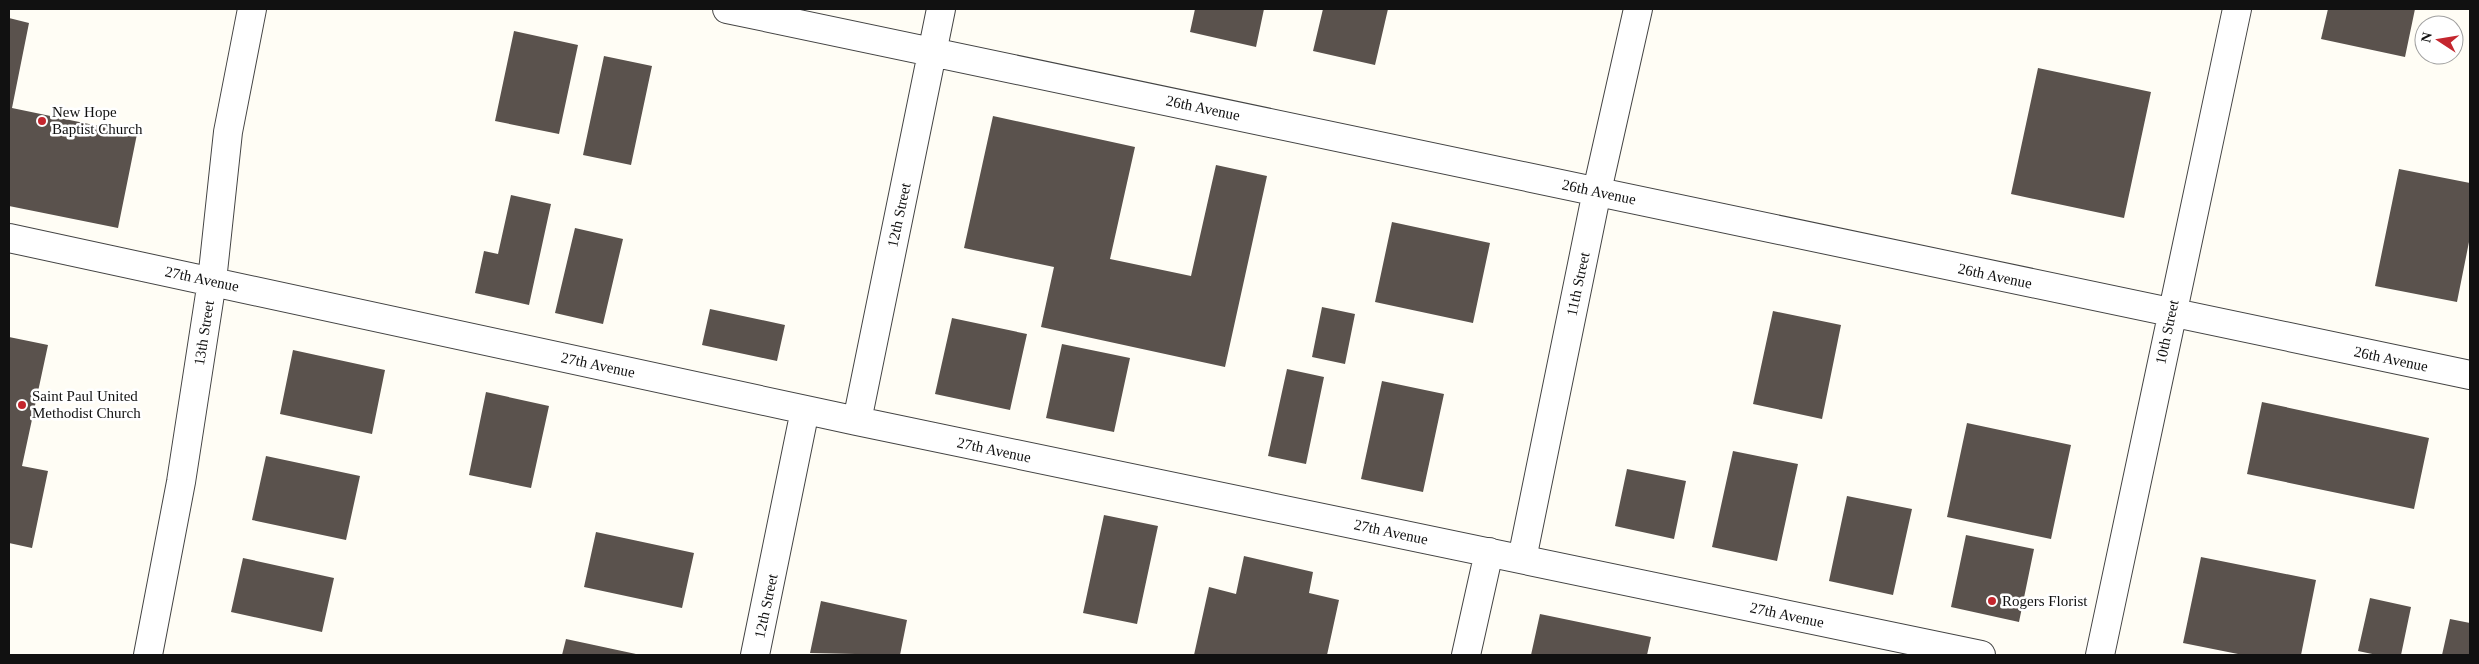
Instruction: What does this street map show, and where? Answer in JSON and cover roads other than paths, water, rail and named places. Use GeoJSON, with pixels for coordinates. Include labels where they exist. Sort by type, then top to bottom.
{"type":"FeatureCollection","features":[{"type":"Feature","properties":{"kind":"street","name":"13th Street"},"geometry":{"type":"LineString","coordinates":[[148,655],[181,482],[212,281],[228,132],[252,9]]}},
{"type":"Feature","properties":{"kind":"street","name":"26th Avenue"},"geometry":{"type":"LineString","coordinates":[[727,9],[2470,376]]}},
{"type":"Feature","properties":{"kind":"street","name":"12th Street"},"geometry":{"type":"LineString","coordinates":[[856,421],[941,9]]}},
{"type":"Feature","properties":{"kind":"street","name":"11th Street"},"geometry":{"type":"LineString","coordinates":[[1522,559],[1597,191],[1638,9]]}},
{"type":"Feature","properties":{"kind":"street","name":"10th Street"},"geometry":{"type":"LineString","coordinates":[[2100,655],[2237,9]]}},
{"type":"Feature","properties":{"kind":"street","name":"27th Avenue"},"geometry":{"type":"LineString","coordinates":[[9,238],[856,421],[1981,655]]}},
{"type":"Feature","properties":{"kind":"street","name":"12th Street"},"geometry":{"type":"LineString","coordinates":[[755,655],[805,410]]}},
{"type":"Feature","properties":{"kind":"street"},"geometry":{"type":"LineString","coordinates":[[1466,655],[1489,552]]}},
{"type":"Feature","properties":{"kind":"place","name":"New Hope Baptist Church"},"geometry":{"type":"Point","coordinates":[42,121]}},
{"type":"Feature","properties":{"kind":"place","name":"Saint Paul United Methodist Church"},"geometry":{"type":"Point","coordinates":[22,405]}},
{"type":"Feature","properties":{"kind":"place","name":"Rogers Florist"},"geometry":{"type":"Point","coordinates":[1992,601]}}]}
